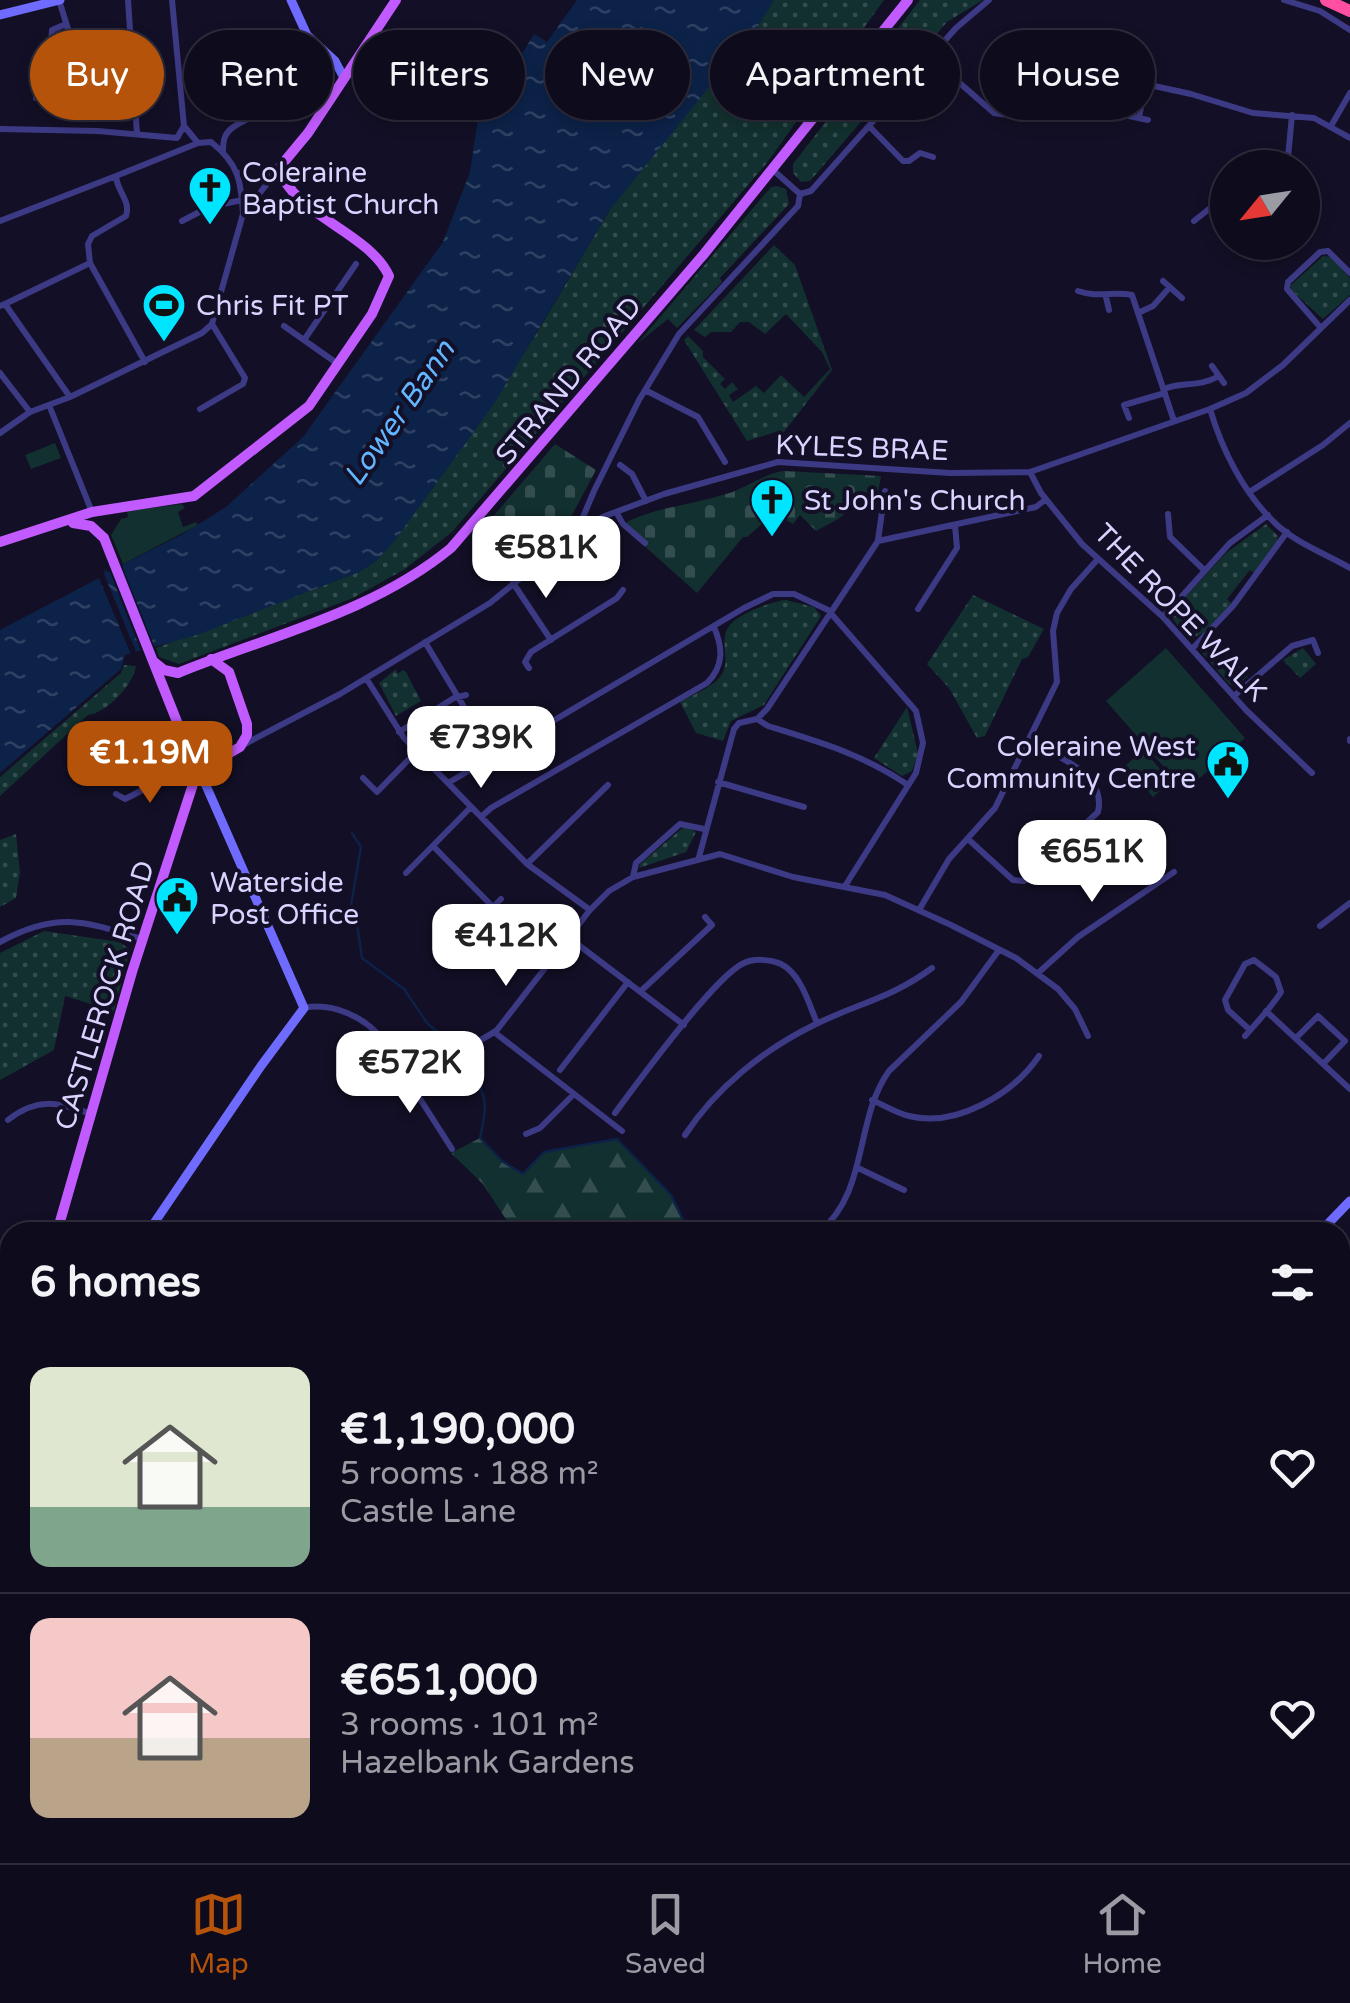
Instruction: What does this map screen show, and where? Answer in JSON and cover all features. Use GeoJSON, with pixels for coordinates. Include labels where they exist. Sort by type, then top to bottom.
{"type":"FeatureCollection","features":[{"type":"Feature","properties":{"kind":"highway"},"geometry":{"type":"LineString","coordinates":[[1326,0],[1350,11]]}},
{"type":"Feature","properties":{"kind":"main road"},"geometry":{"type":"LineString","coordinates":[[0,14],[59,0]]}},
{"type":"Feature","properties":{"kind":"main road"},"geometry":{"type":"LineString","coordinates":[[291,0],[305,30]]}},
{"type":"Feature","properties":{"kind":"main road"},"geometry":{"type":"LineString","coordinates":[[333,93],[396,0]]}},
{"type":"Feature","properties":{"kind":"main road","name":"STRAND ROAD"},"geometry":{"type":"LineString","coordinates":[[178,673],[355,608],[404,582],[452,548],[773,170],[908,0]]}},
{"type":"Feature","properties":{"kind":"main road"},"geometry":{"type":"LineString","coordinates":[[333,58],[343,76]]}},
{"type":"Feature","properties":{"kind":"main road"},"geometry":{"type":"LineString","coordinates":[[0,542],[92,512],[194,496],[296,419],[338,365],[390,276],[384,263],[300,197],[279,168],[315,120]]}},
{"type":"Feature","properties":{"kind":"main road"},"geometry":{"type":"LineString","coordinates":[[104,538],[107,520],[124,507]]}},
{"type":"Feature","properties":{"kind":"main road"},"geometry":{"type":"LineString","coordinates":[[66,522],[91,526],[104,538],[197,772],[304,1008],[155,1222]]}},
{"type":"Feature","properties":{"kind":"main road"},"geometry":{"type":"LineString","coordinates":[[230,672],[244,648]]}},
{"type":"Feature","properties":{"kind":"main road"},"geometry":{"type":"LineString","coordinates":[[197,772],[240,747],[247,735],[248,724],[230,672],[211,659]]}},
{"type":"Feature","properties":{"kind":"main road"},"geometry":{"type":"LineString","coordinates":[[158,668],[178,673],[164,691]]}},
{"type":"Feature","properties":{"kind":"main road","name":"CASTLEROCK ROAD"},"geometry":{"type":"LineString","coordinates":[[59,1222],[197,772]]}},
{"type":"Feature","properties":{"kind":"main road"},"geometry":{"type":"LineString","coordinates":[[1330,1222],[1350,1201]]}},
{"type":"Feature","properties":{"kind":"street"},"geometry":{"type":"LineString","coordinates":[[59,0],[68,30]]}},
{"type":"Feature","properties":{"kind":"street"},"geometry":{"type":"LineString","coordinates":[[128,0],[137,134]]}},
{"type":"Feature","properties":{"kind":"street"},"geometry":{"type":"LineString","coordinates":[[172,0],[184,126],[198,143]]}},
{"type":"Feature","properties":{"kind":"street","name":"STRAND ROAD"},"geometry":{"type":"LineString","coordinates":[[954,30],[989,0]]}},
{"type":"Feature","properties":{"kind":"street"},"geometry":{"type":"LineString","coordinates":[[1284,0],[1320,11],[1350,30]]}},
{"type":"Feature","properties":{"kind":"street"},"geometry":{"type":"LineString","coordinates":[[52,30],[66,24]]}},
{"type":"Feature","properties":{"kind":"street"},"geometry":{"type":"LineString","coordinates":[[960,83],[980,101]]}},
{"type":"Feature","properties":{"kind":"street"},"geometry":{"type":"LineString","coordinates":[[1155,86],[1235,110],[1314,118],[1350,138]]}},
{"type":"Feature","properties":{"kind":"street"},"geometry":{"type":"LineString","coordinates":[[1330,126],[1350,93]]}},
{"type":"Feature","properties":{"kind":"street"},"geometry":{"type":"LineString","coordinates":[[1289,150],[1292,115]]}},
{"type":"Feature","properties":{"kind":"street"},"geometry":{"type":"LineString","coordinates":[[224,153],[223,142],[230,129],[253,120]]}},
{"type":"Feature","properties":{"kind":"street","name":"STRAND ROAD"},"geometry":{"type":"LineString","coordinates":[[583,527],[589,502],[678,334],[798,206],[800,194],[811,191],[874,120]]}},
{"type":"Feature","properties":{"kind":"street"},"geometry":{"type":"LineString","coordinates":[[0,130],[176,138],[184,126]]}},
{"type":"Feature","properties":{"kind":"street"},"geometry":{"type":"LineString","coordinates":[[869,126],[903,161],[920,152],[932,157]]}},
{"type":"Feature","properties":{"kind":"street"},"geometry":{"type":"LineString","coordinates":[[0,221],[198,143],[211,142],[236,171],[243,189],[244,214]]}},
{"type":"Feature","properties":{"kind":"street"},"geometry":{"type":"LineString","coordinates":[[236,171],[253,180],[279,168]]}},
{"type":"Feature","properties":{"kind":"street"},"geometry":{"type":"LineString","coordinates":[[0,433],[30,412],[145,362],[212,324],[244,214],[279,168]]}},
{"type":"Feature","properties":{"kind":"street"},"geometry":{"type":"LineString","coordinates":[[773,170],[800,194]]}},
{"type":"Feature","properties":{"kind":"street"},"geometry":{"type":"LineString","coordinates":[[116,176],[129,208],[126,216],[92,236],[88,244],[90,262],[145,362]]}},
{"type":"Feature","properties":{"kind":"street"},"geometry":{"type":"LineString","coordinates":[[182,221],[209,208],[242,200]]}},
{"type":"Feature","properties":{"kind":"street"},"geometry":{"type":"LineString","coordinates":[[1194,221],[1210,210]]}},
{"type":"Feature","properties":{"kind":"street"},"geometry":{"type":"LineString","coordinates":[[1321,328],[1288,289],[1288,282],[1320,252],[1328,251],[1350,273]]}},
{"type":"Feature","properties":{"kind":"street"},"geometry":{"type":"LineString","coordinates":[[70,397],[3,305],[90,262]]}},
{"type":"Feature","properties":{"kind":"street"},"geometry":{"type":"LineString","coordinates":[[304,340],[356,264]]}},
{"type":"Feature","properties":{"kind":"street"},"geometry":{"type":"LineString","coordinates":[[1163,280],[1182,298]]}},
{"type":"Feature","properties":{"kind":"street"},"geometry":{"type":"LineString","coordinates":[[1138,313],[1153,306],[1170,287]]}},
{"type":"Feature","properties":{"kind":"street"},"geometry":{"type":"LineString","coordinates":[[1078,290],[1106,297],[1127,292],[1132,295],[1174,421]]}},
{"type":"Feature","properties":{"kind":"street"},"geometry":{"type":"LineString","coordinates":[[1106,297],[1108,310]]}},
{"type":"Feature","properties":{"kind":"street","name":"KYLES BRAE"},"geometry":{"type":"LineString","coordinates":[[240,747],[324,704],[490,602],[583,527],[605,516],[778,462],[950,473],[1030,472],[1210,409],[1258,385],[1350,300]]}},
{"type":"Feature","properties":{"kind":"street"},"geometry":{"type":"LineString","coordinates":[[200,409],[244,384],[245,378],[212,324]]}},
{"type":"Feature","properties":{"kind":"street"},"geometry":{"type":"LineString","coordinates":[[284,326],[338,365]]}},
{"type":"Feature","properties":{"kind":"street"},"geometry":{"type":"LineString","coordinates":[[1129,418],[1124,405],[1172,386],[1198,386],[1222,380],[1212,366]]}},
{"type":"Feature","properties":{"kind":"street"},"geometry":{"type":"LineString","coordinates":[[0,373],[30,412]]}},
{"type":"Feature","properties":{"kind":"street"},"geometry":{"type":"LineString","coordinates":[[645,390],[698,417],[725,462]]}},
{"type":"Feature","properties":{"kind":"street"},"geometry":{"type":"LineString","coordinates":[[49,405],[92,512]]}},
{"type":"Feature","properties":{"kind":"street"},"geometry":{"type":"LineString","coordinates":[[1210,409],[1225,452],[1268,515],[1287,532],[1350,568]]}},
{"type":"Feature","properties":{"kind":"street"},"geometry":{"type":"LineString","coordinates":[[1250,491],[1348,429]]}},
{"type":"Feature","properties":{"kind":"street"},"geometry":{"type":"LineString","coordinates":[[620,465],[632,474],[646,501]]}},
{"type":"Feature","properties":{"kind":"street","name":"THE ROPE WALK"},"geometry":{"type":"LineString","coordinates":[[1030,472],[1046,500],[1098,559],[1163,617],[1234,696],[1312,773]]}},
{"type":"Feature","properties":{"kind":"street"},"geometry":{"type":"LineString","coordinates":[[699,857],[734,729],[757,719],[767,709],[878,542],[885,492]]}},
{"type":"Feature","properties":{"kind":"street"},"geometry":{"type":"LineString","coordinates":[[878,542],[1036,507],[1046,500]]}},
{"type":"Feature","properties":{"kind":"street"},"geometry":{"type":"LineString","coordinates":[[589,502],[605,516]]}},
{"type":"Feature","properties":{"kind":"street"},"geometry":{"type":"LineString","coordinates":[[616,512],[645,544]]}},
{"type":"Feature","properties":{"kind":"street"},"geometry":{"type":"LineString","coordinates":[[1168,514],[1170,537],[1205,571]]}},
{"type":"Feature","properties":{"kind":"street"},"geometry":{"type":"LineString","coordinates":[[1163,617],[1230,542],[1268,515]]}},
{"type":"Feature","properties":{"kind":"street"},"geometry":{"type":"LineString","coordinates":[[918,609],[957,548],[955,525]]}},
{"type":"Feature","properties":{"kind":"street"},"geometry":{"type":"LineString","coordinates":[[583,527],[608,572]]}},
{"type":"Feature","properties":{"kind":"street"},"geometry":{"type":"LineString","coordinates":[[1192,649],[1218,624],[1287,532]]}},
{"type":"Feature","properties":{"kind":"street"},"geometry":{"type":"LineString","coordinates":[[596,551],[615,538]]}},
{"type":"Feature","properties":{"kind":"street"},"geometry":{"type":"LineString","coordinates":[[919,910],[949,859],[994,808],[1057,682],[1053,631],[1058,614],[1072,589],[1098,559]]}},
{"type":"Feature","properties":{"kind":"street"},"geometry":{"type":"LineString","coordinates":[[514,584],[551,640]]}},
{"type":"Feature","properties":{"kind":"street"},"geometry":{"type":"LineString","coordinates":[[529,668],[525,662],[532,652],[624,590]]}},
{"type":"Feature","properties":{"kind":"street"},"geometry":{"type":"LineString","coordinates":[[448,783],[773,594],[794,594],[831,614],[916,711],[921,726],[921,760],[845,886]]}},
{"type":"Feature","properties":{"kind":"street"},"geometry":{"type":"LineString","coordinates":[[481,817],[706,683],[720,666],[722,650],[714,627]]}},
{"type":"Feature","properties":{"kind":"street"},"geometry":{"type":"LineString","coordinates":[[1234,696],[1292,646],[1312,640],[1318,653]]}},
{"type":"Feature","properties":{"kind":"street"},"geometry":{"type":"LineString","coordinates":[[425,642],[462,696],[464,707]]}},
{"type":"Feature","properties":{"kind":"street"},"geometry":{"type":"LineString","coordinates":[[366,678],[399,732],[417,752],[528,864],[590,910]]}},
{"type":"Feature","properties":{"kind":"street"},"geometry":{"type":"LineString","coordinates":[[399,732],[462,696]]}},
{"type":"Feature","properties":{"kind":"street"},"geometry":{"type":"LineString","coordinates":[[757,719],[861,756],[908,785]]}},
{"type":"Feature","properties":{"kind":"street"},"geometry":{"type":"LineString","coordinates":[[248,724],[272,728]]}},
{"type":"Feature","properties":{"kind":"street"},"geometry":{"type":"LineString","coordinates":[[968,839],[1014,880],[1024,881],[1098,812],[1096,787],[1062,758],[1027,740]]}},
{"type":"Feature","properties":{"kind":"street"},"geometry":{"type":"LineString","coordinates":[[431,766],[465,741]]}},
{"type":"Feature","properties":{"kind":"street"},"geometry":{"type":"LineString","coordinates":[[363,778],[377,792],[417,752]]}},
{"type":"Feature","properties":{"kind":"street"},"geometry":{"type":"LineString","coordinates":[[116,794],[133,796],[185,767],[197,772]]}},
{"type":"Feature","properties":{"kind":"street"},"geometry":{"type":"LineString","coordinates":[[718,782],[804,806]]}},
{"type":"Feature","properties":{"kind":"street"},"geometry":{"type":"LineString","coordinates":[[528,864],[608,785]]}},
{"type":"Feature","properties":{"kind":"street"},"geometry":{"type":"LineString","coordinates":[[406,873],[471,807]]}},
{"type":"Feature","properties":{"kind":"street"},"geometry":{"type":"LineString","coordinates":[[633,878],[636,862],[680,824],[704,829]]}},
{"type":"Feature","properties":{"kind":"street"},"geometry":{"type":"LineString","coordinates":[[433,846],[492,907]]}},
{"type":"Feature","properties":{"kind":"street"},"geometry":{"type":"LineString","coordinates":[[404,1066],[418,1066],[494,1032],[609,891],[633,878],[720,854],[793,877],[885,895],[919,910],[1038,974],[1066,997],[1088,1036]]}},
{"type":"Feature","properties":{"kind":"street"},"geometry":{"type":"LineString","coordinates":[[1038,974],[1078,937],[1174,872]]}},
{"type":"Feature","properties":{"kind":"street"},"geometry":{"type":"LineString","coordinates":[[485,915],[501,899]]}},
{"type":"Feature","properties":{"kind":"street"},"geometry":{"type":"LineString","coordinates":[[1320,926],[1348,908]]}},
{"type":"Feature","properties":{"kind":"street"},"geometry":{"type":"LineString","coordinates":[[640,991],[712,924],[705,917]]}},
{"type":"Feature","properties":{"kind":"street"},"geometry":{"type":"LineString","coordinates":[[0,942],[46,923],[81,920],[143,940]]}},
{"type":"Feature","properties":{"kind":"street"},"geometry":{"type":"LineString","coordinates":[[568,937],[684,1025]]}},
{"type":"Feature","properties":{"kind":"street"},"geometry":{"type":"LineString","coordinates":[[827,1222],[844,1201],[858,1168],[872,1100],[888,1071],[961,1002],[999,950]]}},
{"type":"Feature","properties":{"kind":"street"},"geometry":{"type":"LineString","coordinates":[[615,1113],[684,1025],[742,964],[768,960],[783,965],[793,974],[817,1023]]}},
{"type":"Feature","properties":{"kind":"street"},"geometry":{"type":"LineString","coordinates":[[1250,961],[1272,972],[1280,986],[1266,1011],[1248,1033],[1228,1010],[1225,1000],[1236,977],[1250,961]]}},
{"type":"Feature","properties":{"kind":"street"},"geometry":{"type":"LineString","coordinates":[[684,1134],[716,1094],[752,1063],[817,1023],[887,997],[932,968]]}},
{"type":"Feature","properties":{"kind":"street"},"geometry":{"type":"LineString","coordinates":[[560,1070],[628,982]]}},
{"type":"Feature","properties":{"kind":"street"},"geometry":{"type":"LineString","coordinates":[[304,1008],[319,1006],[364,1022],[404,1066],[408,1080],[452,1149]]}},
{"type":"Feature","properties":{"kind":"street"},"geometry":{"type":"LineString","coordinates":[[1266,1011],[1350,1088]]}},
{"type":"Feature","properties":{"kind":"street"},"geometry":{"type":"LineString","coordinates":[[1296,1038],[1318,1016],[1348,1043],[1324,1063]]}},
{"type":"Feature","properties":{"kind":"street"},"geometry":{"type":"LineString","coordinates":[[494,1032],[622,1131]]}},
{"type":"Feature","properties":{"kind":"street"},"geometry":{"type":"LineString","coordinates":[[872,1100],[908,1116],[952,1115],[978,1107],[1000,1094],[1039,1056]]}},
{"type":"Feature","properties":{"kind":"street"},"geometry":{"type":"LineString","coordinates":[[540,1144],[530,1133],[575,1094]]}},
{"type":"Feature","properties":{"kind":"street"},"geometry":{"type":"LineString","coordinates":[[8,1120],[34,1104],[49,1101],[91,1114]]}},
{"type":"Feature","properties":{"kind":"street"},"geometry":{"type":"LineString","coordinates":[[858,1168],[904,1190]]}},
{"type":"Feature","properties":{"kind":"green space"},"geometry":{"type":"Polygon","coordinates":[[[767,0],[884,0],[862,30],[745,30],[767,0]]]}},
{"type":"Feature","properties":{"kind":"green space"},"geometry":{"type":"Polygon","coordinates":[[[920,0],[983,0],[940,30],[897,30],[920,0]]]}},
{"type":"Feature","properties":{"kind":"green space"},"geometry":{"type":"Polygon","coordinates":[[[710,76],[710,120],[798,120],[766,164],[452,532],[405,569],[353,598],[179,664],[159,657],[156,648],[359,572],[376,561],[535,336],[609,211],[677,120],[690,120],[690,103],[710,76]]]}},
{"type":"Feature","properties":{"kind":"green space"},"geometry":{"type":"Polygon","coordinates":[[[827,120],[863,120],[810,181],[801,182],[793,173],[793,164],[827,120]]]}},
{"type":"Feature","properties":{"kind":"green space"},"geometry":{"type":"Polygon","coordinates":[[[771,187],[786,189],[789,204],[720,278],[722,282],[677,328],[668,319],[638,343],[771,187]]]}},
{"type":"Feature","properties":{"kind":"green space"},"geometry":{"type":"Polygon","coordinates":[[[774,245],[795,265],[832,370],[780,437],[776,432],[747,441],[684,340],[688,336],[703,351],[703,357],[725,379],[720,384],[725,389],[732,382],[738,389],[729,395],[733,402],[756,386],[764,393],[781,375],[804,397],[830,369],[822,352],[786,314],[765,334],[749,322],[740,322],[731,332],[711,332],[705,337],[694,330],[774,245]]]}},
{"type":"Feature","properties":{"kind":"green space"},"geometry":{"type":"Polygon","coordinates":[[[1332,257],[1350,278],[1350,295],[1323,319],[1291,290],[1291,285],[1320,259],[1332,257]]]}},
{"type":"Feature","properties":{"kind":"green space"},"geometry":{"type":"Polygon","coordinates":[[[55,443],[61,458],[31,469],[25,455],[55,443]]]}},
{"type":"Feature","properties":{"kind":"green space"},"geometry":{"type":"Polygon","coordinates":[[[555,444],[596,470],[563,532],[511,572],[485,526],[555,444]]]}},
{"type":"Feature","properties":{"kind":"green space"},"geometry":{"type":"Polygon","coordinates":[[[784,471],[881,476],[876,503],[861,501],[816,531],[800,515],[793,524],[774,513],[743,537],[697,593],[621,525],[660,510],[726,494],[784,471]]]}},
{"type":"Feature","properties":{"kind":"green space"},"geometry":{"type":"Polygon","coordinates":[[[182,504],[185,508],[178,512],[183,527],[196,522],[198,525],[123,564],[111,535],[121,519],[128,517],[127,511],[182,504]]]}},
{"type":"Feature","properties":{"kind":"green space"},"geometry":{"type":"Polygon","coordinates":[[[1266,524],[1278,536],[1277,542],[1256,574],[1250,570],[1227,599],[1232,604],[1204,633],[1186,637],[1173,619],[1176,607],[1226,553],[1266,524]]]}},
{"type":"Feature","properties":{"kind":"green space"},"geometry":{"type":"Polygon","coordinates":[[[973,595],[1044,629],[1028,657],[1022,659],[985,736],[977,738],[949,688],[927,664],[973,595]]]}},
{"type":"Feature","properties":{"kind":"green space"},"geometry":{"type":"Polygon","coordinates":[[[786,600],[814,607],[821,616],[764,705],[731,721],[723,741],[696,733],[680,702],[720,677],[725,666],[729,626],[752,610],[786,600]]]}},
{"type":"Feature","properties":{"kind":"green space"},"geometry":{"type":"Polygon","coordinates":[[[1212,637],[1248,676],[1237,686],[1230,685],[1202,653],[1202,647],[1212,637]]]}},
{"type":"Feature","properties":{"kind":"green space"},"geometry":{"type":"Polygon","coordinates":[[[1166,648],[1245,738],[1185,791],[1106,701],[1166,648]]]}},
{"type":"Feature","properties":{"kind":"green space"},"geometry":{"type":"Polygon","coordinates":[[[1303,648],[1316,664],[1300,678],[1283,660],[1303,648]]]}},
{"type":"Feature","properties":{"kind":"green space"},"geometry":{"type":"Polygon","coordinates":[[[124,665],[136,666],[118,697],[88,715],[0,796],[0,777],[121,673],[124,665]]]}},
{"type":"Feature","properties":{"kind":"green space"},"geometry":{"type":"Polygon","coordinates":[[[396,669],[397,674],[406,672],[421,701],[396,716],[379,683],[396,669]]]}},
{"type":"Feature","properties":{"kind":"green space"},"geometry":{"type":"Polygon","coordinates":[[[907,707],[918,753],[912,771],[902,776],[874,758],[907,707]]]}},
{"type":"Feature","properties":{"kind":"green space"},"geometry":{"type":"Polygon","coordinates":[[[1143,750],[1171,781],[1153,797],[1125,766],[1143,750]]]}},
{"type":"Feature","properties":{"kind":"green space"},"geometry":{"type":"Polygon","coordinates":[[[685,826],[696,832],[686,852],[639,868],[640,864],[685,826]]]}},
{"type":"Feature","properties":{"kind":"green space"},"geometry":{"type":"Polygon","coordinates":[[[16,834],[20,872],[16,898],[0,907],[0,840],[16,834]]]}},
{"type":"Feature","properties":{"kind":"green space"},"geometry":{"type":"Polygon","coordinates":[[[44,931],[120,942],[130,950],[114,1011],[65,996],[54,1050],[0,1080],[0,953],[44,931]]]}},
{"type":"Feature","properties":{"kind":"green space"},"geometry":{"type":"Polygon","coordinates":[[[480,1138],[502,1161],[523,1173],[544,1152],[617,1139],[671,1195],[684,1222],[508,1222],[483,1184],[451,1153],[480,1138]]]}},
{"type":"Feature","properties":{"kind":"water"},"geometry":{"type":"Polygon","coordinates":[[[577,0],[774,0],[755,30],[710,30],[710,86],[690,111],[690,30],[556,30],[577,0]]]}},
{"type":"Feature","properties":{"kind":"water","name":"Lower Bann"},"geometry":{"type":"Polygon","coordinates":[[[534,34],[545,41],[545,120],[682,120],[609,211],[494,404],[376,561],[359,572],[197,635],[125,655],[121,669],[0,773],[0,630],[103,576],[105,567],[108,572],[226,507],[303,437],[443,242],[470,172],[478,120],[525,120],[525,49],[534,34]]]}},
{"type":"Feature","properties":{"kind":"pier"},"geometry":{"type":"Polygon","coordinates":[[[121,560],[157,653],[133,659],[98,576],[103,563],[110,565],[121,560]],[[106,568],[104,574],[136,652],[141,651],[106,568]]]}},
{"type":"Feature","properties":{"kind":"waterway"},"geometry":{"type":"LineString","coordinates":[[352,833],[361,847],[350,911],[357,924],[362,958],[404,989],[427,1023],[442,1036]]}},
{"type":"Feature","properties":{"kind":"waterway"},"geometry":{"type":"LineString","coordinates":[[464,1063],[484,1099],[480,1138],[502,1161],[523,1174],[544,1152],[617,1139],[671,1195],[684,1222]]}},
{"type":"Feature","properties":{"kind":"place","name":"Coleraine Baptist Church"},"geometry":{"type":"Point","coordinates":[210,226]}},
{"type":"Feature","properties":{"kind":"place","name":"Chris Fit PT"},"geometry":{"type":"Point","coordinates":[164,343]}},
{"type":"Feature","properties":{"kind":"place","name":"St John's Church"},"geometry":{"type":"Point","coordinates":[772,538]}},
{"type":"Feature","properties":{"kind":"place","name":"Coleraine West Community Centre"},"geometry":{"type":"Point","coordinates":[1228,800]}},
{"type":"Feature","properties":{"kind":"place","name":"Waterside Post Office"},"geometry":{"type":"Point","coordinates":[177,936]}}]}
